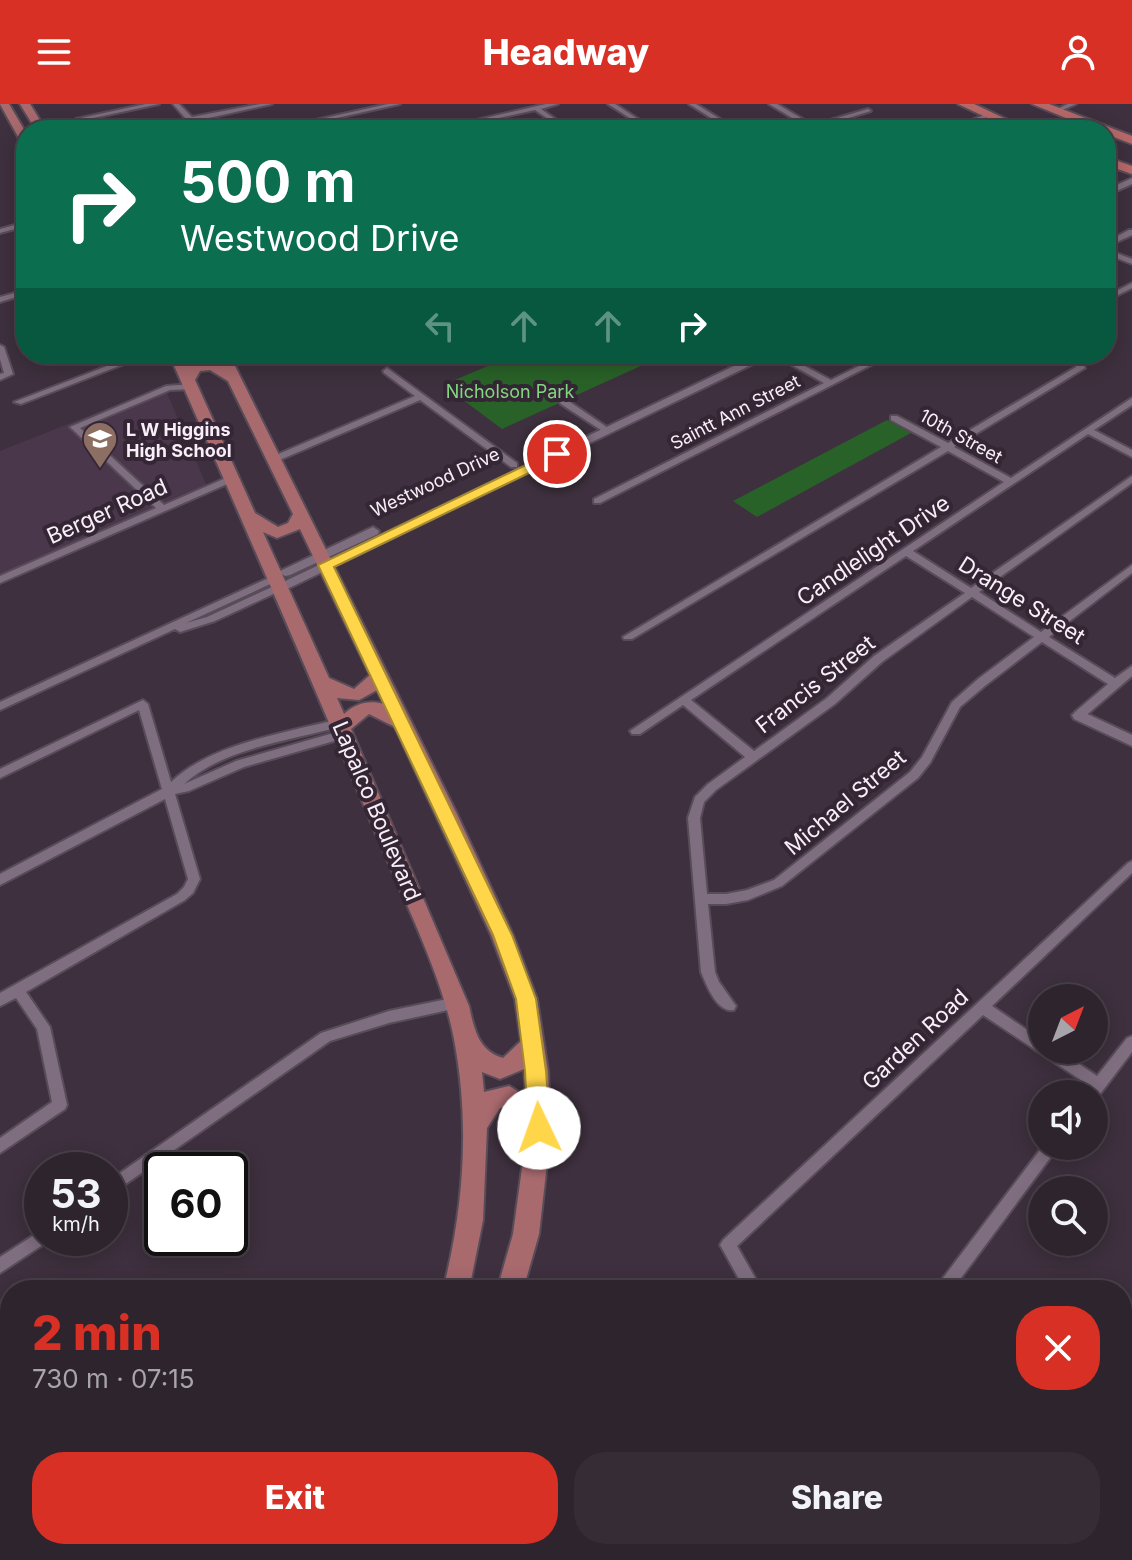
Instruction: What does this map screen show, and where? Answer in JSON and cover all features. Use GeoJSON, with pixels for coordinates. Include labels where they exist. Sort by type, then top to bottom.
{"type":"FeatureCollection","features":[{"type":"Feature","properties":{"kind":"highway"},"geometry":{"type":"LineString","coordinates":[[964,104],[1000,120]]}},
{"type":"Feature","properties":{"kind":"highway"},"geometry":{"type":"LineString","coordinates":[[1038,104],[1080,120]]}},
{"type":"Feature","properties":{"kind":"main road"},"geometry":{"type":"LineString","coordinates":[[4,104],[16,124]]}},
{"type":"Feature","properties":{"kind":"main road"},"geometry":{"type":"LineString","coordinates":[[11,116],[18,120]]}},
{"type":"Feature","properties":{"kind":"main road","name":"Lapalco Boulevard"},"geometry":{"type":"LineString","coordinates":[[181,364],[322,682],[457,1003],[466,1043],[475,1126],[471,1210],[459,1280]]}},
{"type":"Feature","properties":{"kind":"main road"},"geometry":{"type":"LineString","coordinates":[[190,383],[195,367],[207,364],[233,378]]}},
{"type":"Feature","properties":{"kind":"main road"},"geometry":{"type":"LineString","coordinates":[[227,364],[447,814],[502,935],[526,999],[539,1128],[526,1234],[513,1280]]}},
{"type":"Feature","properties":{"kind":"main road"},"geometry":{"type":"LineString","coordinates":[[246,513],[277,533],[294,526],[300,515]]}},
{"type":"Feature","properties":{"kind":"main road"},"geometry":{"type":"LineString","coordinates":[[322,682],[344,695],[358,695],[368,690],[379,677]]}},
{"type":"Feature","properties":{"kind":"main road"},"geometry":{"type":"LineString","coordinates":[[341,728],[355,712],[367,707],[385,711],[400,722]]}},
{"type":"Feature","properties":{"kind":"main road"},"geometry":{"type":"LineString","coordinates":[[466,1043],[490,1066],[500,1071],[509,1069],[532,1044]]}},
{"type":"Feature","properties":{"kind":"main road"},"geometry":{"type":"LineString","coordinates":[[475,1126],[493,1099],[509,1096],[517,1103],[537,1146]]}},
{"type":"Feature","properties":{"kind":"street"},"geometry":{"type":"LineString","coordinates":[[79,119],[156,104]]}},
{"type":"Feature","properties":{"kind":"street"},"geometry":{"type":"LineString","coordinates":[[176,104],[191,120],[269,104]]}},
{"type":"Feature","properties":{"kind":"street"},"geometry":{"type":"LineString","coordinates":[[321,120],[397,104]]}},
{"type":"Feature","properties":{"kind":"street"},"geometry":{"type":"LineString","coordinates":[[483,120],[555,104]]}},
{"type":"Feature","properties":{"kind":"street"},"geometry":{"type":"LineString","coordinates":[[611,104],[636,120]]}},
{"type":"Feature","properties":{"kind":"street"},"geometry":{"type":"LineString","coordinates":[[692,104],[718,120]]}},
{"type":"Feature","properties":{"kind":"street"},"geometry":{"type":"LineString","coordinates":[[772,104],[800,120]]}},
{"type":"Feature","properties":{"kind":"street"},"geometry":{"type":"LineString","coordinates":[[836,120],[868,111],[854,104]]}},
{"type":"Feature","properties":{"kind":"street"},"geometry":{"type":"LineString","coordinates":[[1056,111],[1073,104]]}},
{"type":"Feature","properties":{"kind":"street"},"geometry":{"type":"LineString","coordinates":[[536,108],[553,120]]}},
{"type":"Feature","properties":{"kind":"street"},"geometry":{"type":"LineString","coordinates":[[975,120],[989,115]]}},
{"type":"Feature","properties":{"kind":"street"},"geometry":{"type":"LineString","coordinates":[[0,347],[5,375]]}},
{"type":"Feature","properties":{"kind":"street"},"geometry":{"type":"LineString","coordinates":[[18,402],[119,364]]}},
{"type":"Feature","properties":{"kind":"street","name":"Westwood Drive"},"geometry":{"type":"LineString","coordinates":[[0,706],[138,642],[211,619],[277,582],[602,427],[726,364]]}},
{"type":"Feature","properties":{"kind":"street","name":"Westwood Drive"},"geometry":{"type":"LineString","coordinates":[[323,560],[514,465],[745,364]]}},
{"type":"Feature","properties":{"kind":"street"},"geometry":{"type":"LineString","coordinates":[[795,364],[830,383]]}},
{"type":"Feature","properties":{"kind":"street","name":"Saintt Ann Street"},"geometry":{"type":"LineString","coordinates":[[597,501],[869,364]]}},
{"type":"Feature","properties":{"kind":"street"},"geometry":{"type":"LineString","coordinates":[[628,637],[1079,370],[1078,364]]}},
{"type":"Feature","properties":{"kind":"street"},"geometry":{"type":"LineString","coordinates":[[387,371],[514,465]]}},
{"type":"Feature","properties":{"kind":"street"},"geometry":{"type":"LineString","coordinates":[[163,509],[74,427],[169,388],[190,383]]}},
{"type":"Feature","properties":{"kind":"street"},"geometry":{"type":"LineString","coordinates":[[272,460],[421,396]]}},
{"type":"Feature","properties":{"kind":"street","name":"Candlelight Drive"},"geometry":{"type":"LineString","coordinates":[[636,731],[1132,401]]}},
{"type":"Feature","properties":{"kind":"street"},"geometry":{"type":"LineString","coordinates":[[564,402],[602,427]]}},
{"type":"Feature","properties":{"kind":"street","name":"10th Street"},"geometry":{"type":"LineString","coordinates":[[894,418],[1012,482]]}},
{"type":"Feature","properties":{"kind":"street"},"geometry":{"type":"LineString","coordinates":[[1088,431],[1132,454]]}},
{"type":"Feature","properties":{"kind":"street","name":"Berger Road"},"geometry":{"type":"LineString","coordinates":[[0,580],[231,479]]}},
{"type":"Feature","properties":{"kind":"street","name":"Francis Street"},"geometry":{"type":"LineString","coordinates":[[729,1006],[720,997],[708,972],[695,808],[704,793],[842,693],[878,659],[1132,479]]}},
{"type":"Feature","properties":{"kind":"street","name":"Drange Street"},"geometry":{"type":"LineString","coordinates":[[906,551],[1116,684]]}},
{"type":"Feature","properties":{"kind":"street","name":"Michael Street"},"geometry":{"type":"LineString","coordinates":[[701,899],[748,895],[764,890],[792,873],[898,790],[926,760],[956,705],[1132,568]]}},
{"type":"Feature","properties":{"kind":"street"},"geometry":{"type":"LineString","coordinates":[[1132,670],[1079,715],[1132,741]]}},
{"type":"Feature","properties":{"kind":"street"},"geometry":{"type":"LineString","coordinates":[[684,700],[753,757]]}},
{"type":"Feature","properties":{"kind":"street"},"geometry":{"type":"LineString","coordinates":[[0,774],[143,704],[194,874],[192,886],[181,897],[0,1000]]}},
{"type":"Feature","properties":{"kind":"street"},"geometry":{"type":"LineString","coordinates":[[0,880],[169,791],[185,788],[240,764],[341,728]]}},
{"type":"Feature","properties":{"kind":"street","name":"Garden Road"},"geometry":{"type":"LineString","coordinates":[[748,1280],[728,1245],[1132,866]]}},
{"type":"Feature","properties":{"kind":"street"},"geometry":{"type":"LineString","coordinates":[[0,1146],[60,1105],[43,1027],[18,990]]}},
{"type":"Feature","properties":{"kind":"street"},"geometry":{"type":"LineString","coordinates":[[128,1175],[326,1037],[389,1017],[457,1003]]}},
{"type":"Feature","properties":{"kind":"street"},"geometry":{"type":"LineString","coordinates":[[982,1007],[1028,1038]]}},
{"type":"Feature","properties":{"kind":"street"},"geometry":{"type":"LineString","coordinates":[[1103,1080],[1132,1042]]}},
{"type":"Feature","properties":{"kind":"street"},"geometry":{"type":"LineString","coordinates":[[1065,1064],[1085,1080]]}},
{"type":"Feature","properties":{"kind":"street"},"geometry":{"type":"LineString","coordinates":[[950,1280],[1041,1160]]}},
{"type":"Feature","properties":{"kind":"street"},"geometry":{"type":"LineString","coordinates":[[0,1266],[24,1249]]}},
{"type":"Feature","properties":{"kind":"shaded area","name":"L W Higgins High School"},"geometry":{"type":"Polygon","coordinates":[[[164,386],[208,489],[0,581],[0,451],[164,386]]]}},
{"type":"Feature","properties":{"kind":"green space","name":"Nicholson Park"},"geometry":{"type":"Polygon","coordinates":[[[492,364],[645,364],[502,429],[443,385],[492,364]]]}},
{"type":"Feature","properties":{"kind":"green space"},"geometry":{"type":"Polygon","coordinates":[[[887,420],[911,433],[757,517],[733,501],[887,420]]]}},
{"type":"Feature","properties":{"kind":"place","name":"L W Higgins High School"},"geometry":{"type":"Point","coordinates":[100,470]}},
{"type":"Feature","properties":{"kind":"route"},"geometry":{"type":"LineString","coordinates":[[539,1128],[536,1071],[526,999],[502,935],[326,565],[557,454]]}}]}
